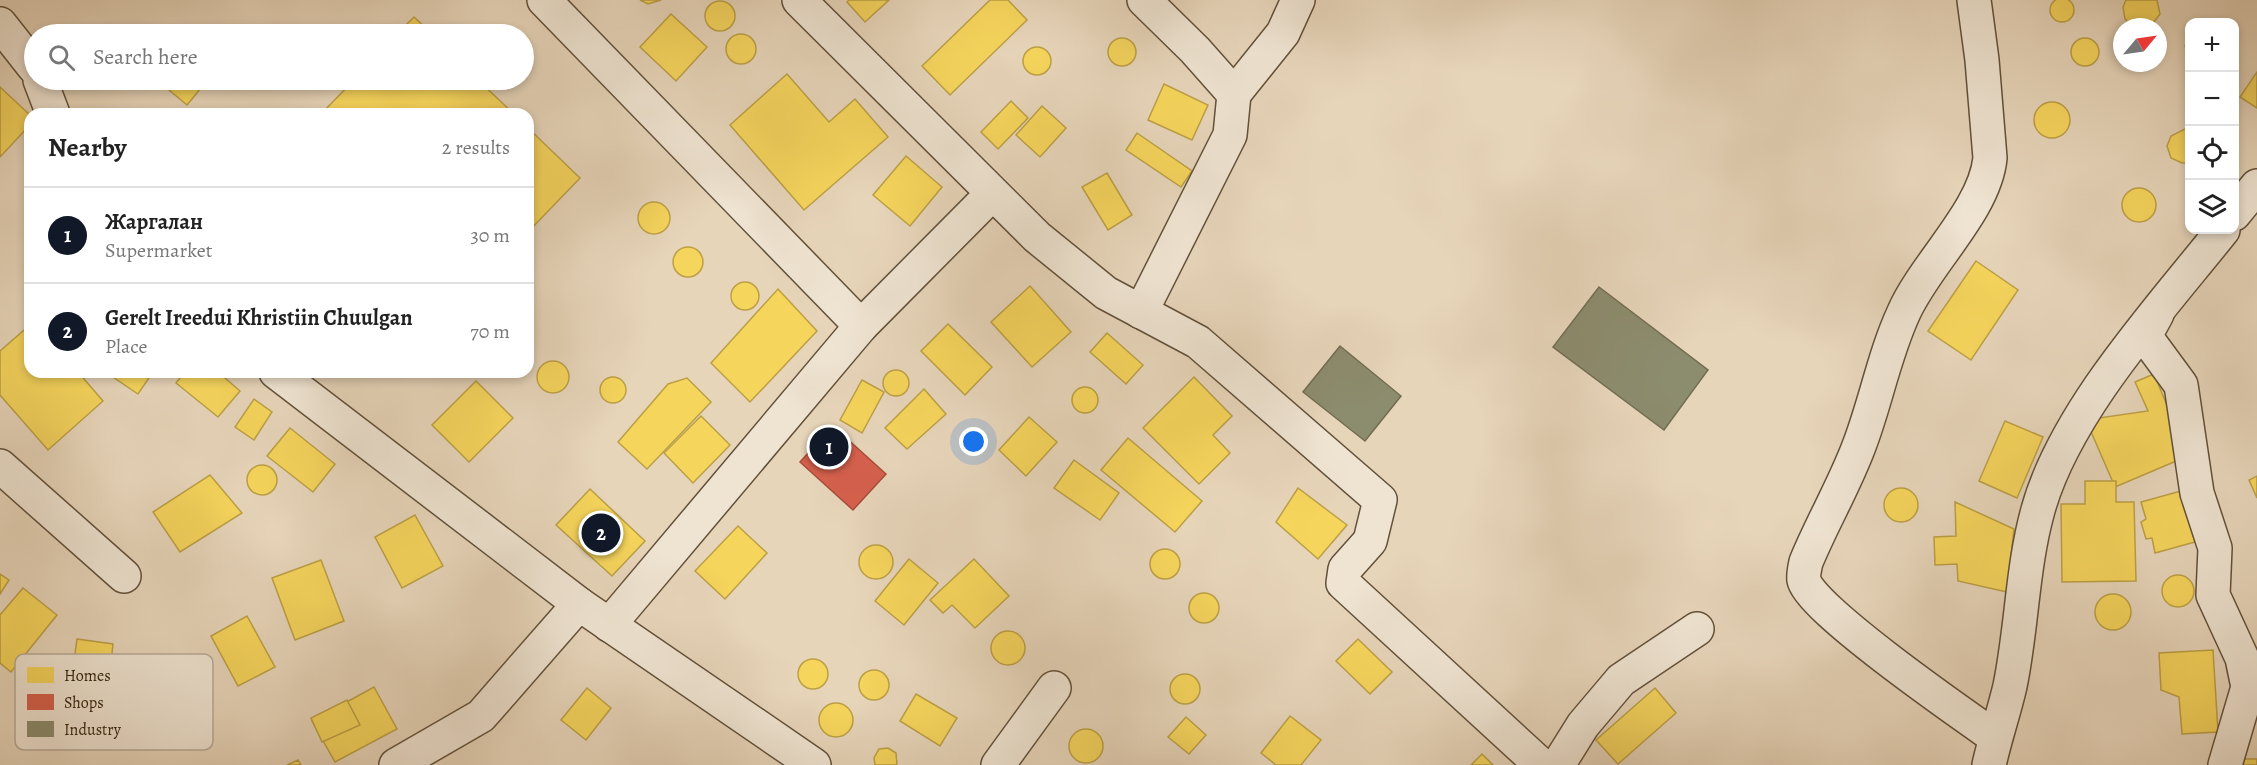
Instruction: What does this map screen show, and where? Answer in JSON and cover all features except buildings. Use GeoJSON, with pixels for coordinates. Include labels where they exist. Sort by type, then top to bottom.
{"type":"FeatureCollection","features":[{"type":"Feature","properties":{"kind":"street"},"geometry":{"type":"LineString","coordinates":[[544,0],[861,326]]}},
{"type":"Feature","properties":{"kind":"street"},"geometry":{"type":"LineString","coordinates":[[799,0],[1037,237],[1106,293],[1198,342],[1380,500],[1370,541],[1345,569],[1343,583],[1541,765]]}},
{"type":"Feature","properties":{"kind":"street"},"geometry":{"type":"LineString","coordinates":[[1144,0],[1195,50],[1234,94]]}},
{"type":"Feature","properties":{"kind":"street"},"geometry":{"type":"LineString","coordinates":[[1141,312],[1230,135],[1234,94],[1283,33],[1298,0]]}},
{"type":"Feature","properties":{"kind":"street"},"geometry":{"type":"LineString","coordinates":[[1974,0],[1983,60],[1988,172],[1980,192],[1922,278],[1904,311],[1859,447],[1806,562],[1804,581],[1817,601],[1920,684],[1992,751],[2010,686],[2038,509],[2062,449],[2078,422],[2161,307],[2220,234]]}},
{"type":"Feature","properties":{"kind":"street"},"geometry":{"type":"LineString","coordinates":[[0,24],[24,54]]}},
{"type":"Feature","properties":{"kind":"street"},"geometry":{"type":"LineString","coordinates":[[44,90],[51,108]]}},
{"type":"Feature","properties":{"kind":"street"},"geometry":{"type":"LineString","coordinates":[[2239,209],[2257,186]]}},
{"type":"Feature","properties":{"kind":"street"},"geometry":{"type":"LineString","coordinates":[[609,625],[861,326],[992,194]]}},
{"type":"Feature","properties":{"kind":"street"},"geometry":{"type":"LineString","coordinates":[[2161,307],[2145,336],[2181,385],[2197,493],[2215,548],[2213,595],[2249,655],[2248,687],[2225,765]]}},
{"type":"Feature","properties":{"kind":"street"},"geometry":{"type":"LineString","coordinates":[[284,378],[579,604],[814,765]]}},
{"type":"Feature","properties":{"kind":"street"},"geometry":{"type":"LineString","coordinates":[[0,466],[124,576]]}},
{"type":"Feature","properties":{"kind":"street"},"geometry":{"type":"LineString","coordinates":[[396,765],[481,716],[579,604]]}},
{"type":"Feature","properties":{"kind":"street"},"geometry":{"type":"LineString","coordinates":[[1558,765],[1583,725],[1621,680],[1697,629]]}},
{"type":"Feature","properties":{"kind":"street"},"geometry":{"type":"LineString","coordinates":[[998,765],[1054,688]]}},
{"type":"Feature","properties":{"kind":"place","name":"Жаргалан"},"geometry":{"type":"Point","coordinates":[829,447]}},
{"type":"Feature","properties":{"kind":"place","name":"Gerelt Ireedui Khristiin Chuulgan"},"geometry":{"type":"Point","coordinates":[601,533]}}]}
